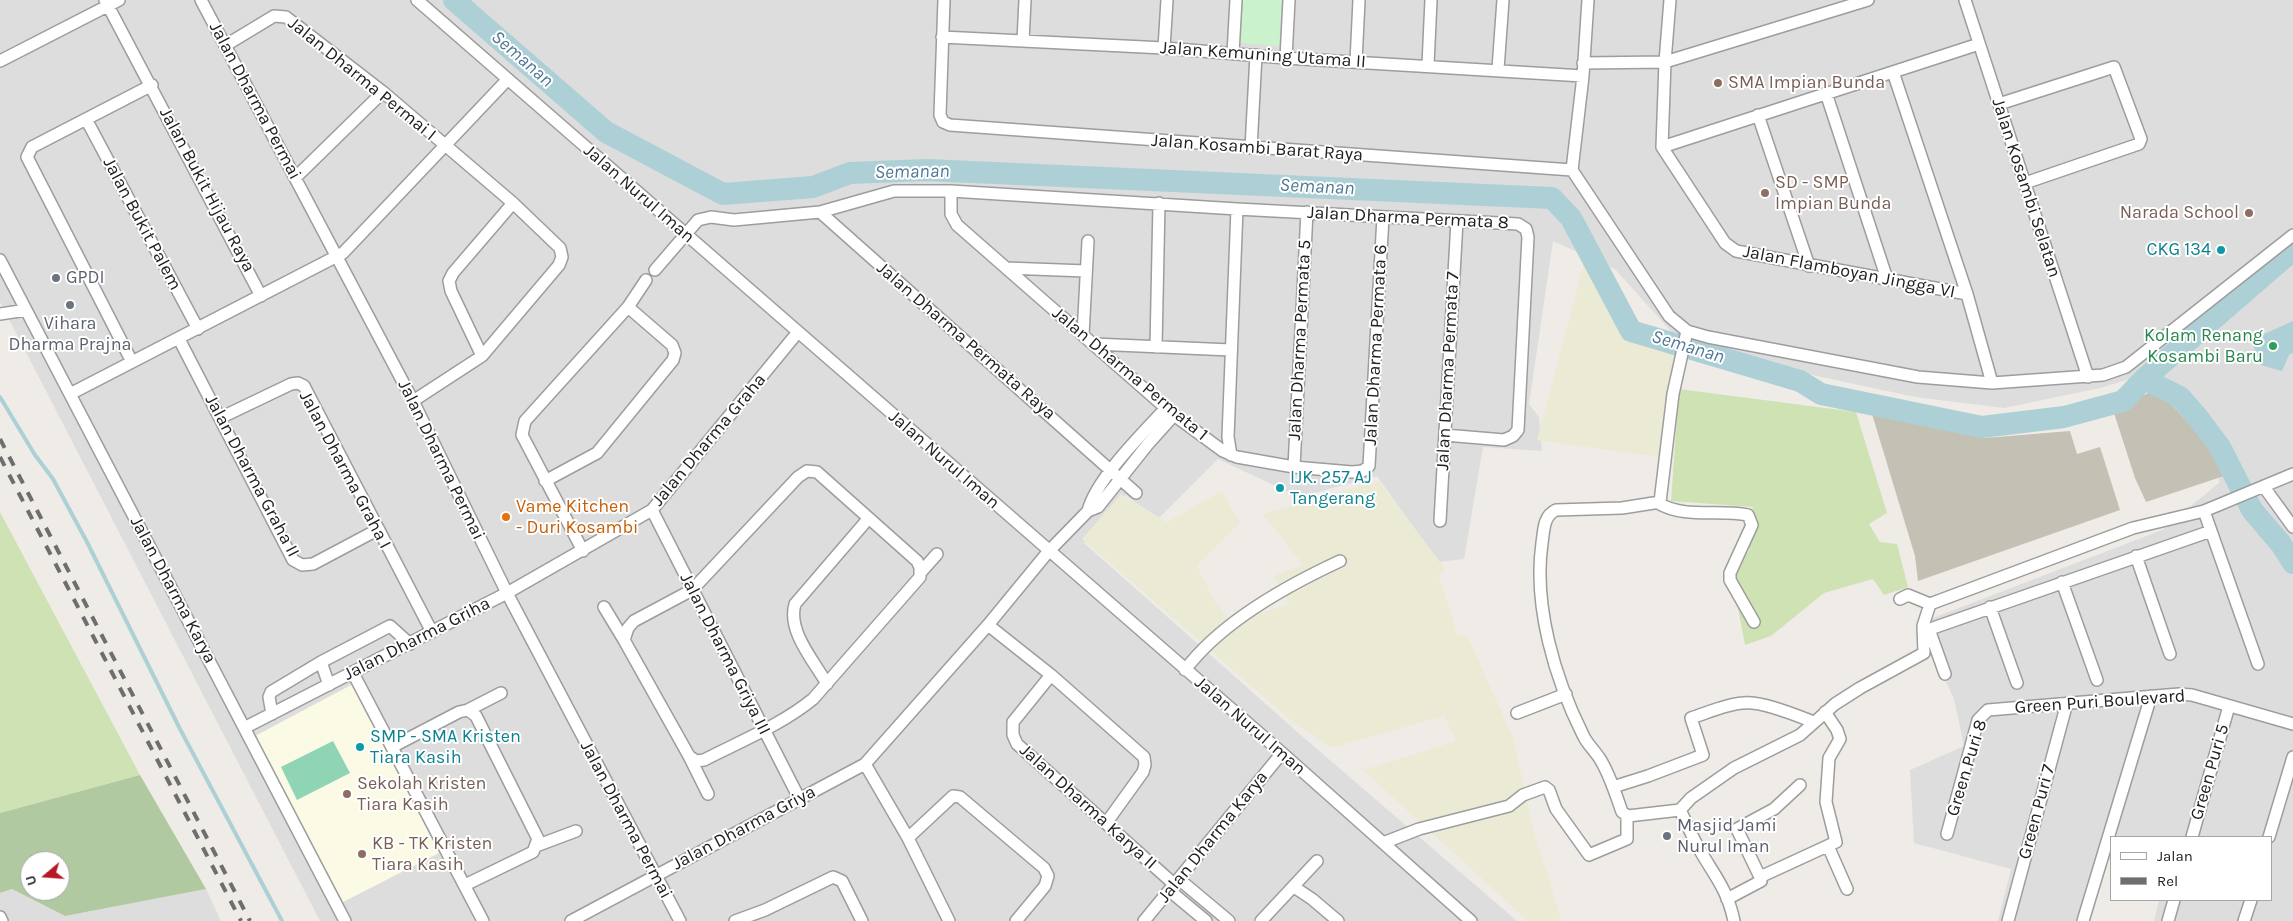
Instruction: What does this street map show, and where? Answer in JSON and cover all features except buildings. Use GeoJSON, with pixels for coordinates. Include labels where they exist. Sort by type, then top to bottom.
{"type":"FeatureCollection","features":[{"type":"Feature","properties":{"kind":"street","name":"Jalan Dharma Permai"},"geometry":{"type":"LineString","coordinates":[[201,0],[413,401],[507,593],[680,921]]}},
{"type":"Feature","properties":{"kind":"street","name":"Jalan Nurul Iman"},"geometry":{"type":"LineString","coordinates":[[417,0],[1048,552],[1282,753],[1471,921]]}},
{"type":"Feature","properties":{"kind":"street"},"geometry":{"type":"LineString","coordinates":[[942,37],[944,0]]}},
{"type":"Feature","properties":{"kind":"street"},"geometry":{"type":"LineString","coordinates":[[1023,41],[1025,0]]}},
{"type":"Feature","properties":{"kind":"street"},"geometry":{"type":"LineString","coordinates":[[1164,48],[1167,0]]}},
{"type":"Feature","properties":{"kind":"street"},"geometry":{"type":"LineString","coordinates":[[1233,53],[1236,0]]}},
{"type":"Feature","properties":{"kind":"street"},"geometry":{"type":"LineString","coordinates":[[1286,58],[1289,0]]}},
{"type":"Feature","properties":{"kind":"street"},"geometry":{"type":"LineString","coordinates":[[1356,62],[1359,0]]}},
{"type":"Feature","properties":{"kind":"street"},"geometry":{"type":"LineString","coordinates":[[1428,66],[1431,0]]}},
{"type":"Feature","properties":{"kind":"street"},"geometry":{"type":"LineString","coordinates":[[1498,69],[1503,0]]}},
{"type":"Feature","properties":{"kind":"street"},"geometry":{"type":"LineString","coordinates":[[1588,0],[1583,76],[1572,170],[1650,290],[1669,316],[1686,333],[1918,377],[1992,383],[2103,375],[2126,367],[2293,235]]}},
{"type":"Feature","properties":{"kind":"street"},"geometry":{"type":"LineString","coordinates":[[1670,0],[1665,62],[1662,147],[1979,44]]}},
{"type":"Feature","properties":{"kind":"street"},"geometry":{"type":"LineString","coordinates":[[1583,63],[1665,62],[1868,0]]}},
{"type":"Feature","properties":{"kind":"street","name":"Jalan Kosambi Selatan"},"geometry":{"type":"LineString","coordinates":[[1965,0],[2088,377]]}},
{"type":"Feature","properties":{"kind":"street"},"geometry":{"type":"LineString","coordinates":[[0,61],[111,2]]}},
{"type":"Feature","properties":{"kind":"street","name":"Jalan Bukit Hijau Raya"},"geometry":{"type":"LineString","coordinates":[[111,2],[261,296]]}},
{"type":"Feature","properties":{"kind":"street","name":"Jalan Dharma Permai I"},"geometry":{"type":"LineString","coordinates":[[226,45],[274,16],[282,15],[383,92],[513,203],[560,248],[562,257],[559,265],[482,356]]}},
{"type":"Feature","properties":{"kind":"street","name":"Jalan Kemuning Utama II"},"geometry":{"type":"LineString","coordinates":[[942,37],[1164,48],[1286,58],[1498,69],[1583,76]]}},
{"type":"Feature","properties":{"kind":"street","name":"Jalan Kosambi Barat Raya"},"geometry":{"type":"LineString","coordinates":[[942,37],[940,115],[943,122],[950,125],[1572,170]]}},
{"type":"Feature","properties":{"kind":"street"},"geometry":{"type":"LineString","coordinates":[[1251,148],[1256,55]]}},
{"type":"Feature","properties":{"kind":"street"},"geometry":{"type":"LineString","coordinates":[[1999,104],[2114,67],[2142,139],[2139,144],[2024,183]]}},
{"type":"Feature","properties":{"kind":"street"},"geometry":{"type":"LineString","coordinates":[[1893,72],[1967,294],[1992,383]]}},
{"type":"Feature","properties":{"kind":"street"},"geometry":{"type":"LineString","coordinates":[[70,394],[343,253],[446,147],[508,79]]}},
{"type":"Feature","properties":{"kind":"street"},"geometry":{"type":"LineString","coordinates":[[132,362],[27,157],[32,147],[152,85]]}},
{"type":"Feature","properties":{"kind":"street"},"geometry":{"type":"LineString","coordinates":[[296,177],[383,92]]}},
{"type":"Feature","properties":{"kind":"street"},"geometry":{"type":"LineString","coordinates":[[1826,93],[1887,279]]}},
{"type":"Feature","properties":{"kind":"street"},"geometry":{"type":"LineString","coordinates":[[1758,115],[1809,266]]}},
{"type":"Feature","properties":{"kind":"street","name":"Jalan Bukit Palem"},"geometry":{"type":"LineString","coordinates":[[86,119],[198,329]]}},
{"type":"Feature","properties":{"kind":"street","name":"Jalan Flamboyan Jingga VI"},"geometry":{"type":"LineString","coordinates":[[1662,147],[1671,164],[1730,247],[1736,251],[1967,294]]}},
{"type":"Feature","properties":{"kind":"street","name":"Jalan Dharma Permata 8"},"geometry":{"type":"LineString","coordinates":[[655,270],[698,220],[710,217],[734,220],[820,212],[894,191],[951,191],[1159,203],[1237,210],[1518,224],[1526,230],[1528,237],[1518,430],[1513,436],[1504,440],[1445,435]]}},
{"type":"Feature","properties":{"kind":"street","name":"Jalan Dharma Permata 1"},"geometry":{"type":"LineString","coordinates":[[951,191],[951,214],[957,226],[1170,411],[1231,455],[1294,467],[1363,471]]}},
{"type":"Feature","properties":{"kind":"street"},"geometry":{"type":"LineString","coordinates":[[413,401],[482,356],[451,291],[449,281],[453,273],[513,203]]}},
{"type":"Feature","properties":{"kind":"street"},"geometry":{"type":"LineString","coordinates":[[1156,347],[1159,203]]}},
{"type":"Feature","properties":{"kind":"street"},"geometry":{"type":"LineString","coordinates":[[1231,455],[1228,437],[1237,210]]}},
{"type":"Feature","properties":{"kind":"street","name":"Jalan Dharma Permata Raya"},"geometry":{"type":"LineString","coordinates":[[820,212],[1117,474],[1136,493]]}},
{"type":"Feature","properties":{"kind":"street","name":"Jalan Dharma Permata 5"},"geometry":{"type":"LineString","coordinates":[[1294,467],[1307,212]]}},
{"type":"Feature","properties":{"kind":"street","name":"Jalan Dharma Permata 6"},"geometry":{"type":"LineString","coordinates":[[1363,471],[1370,466],[1383,217]]}},
{"type":"Feature","properties":{"kind":"street","name":"Jalan Dharma Permata 7"},"geometry":{"type":"LineString","coordinates":[[1440,521],[1457,220]]}},
{"type":"Feature","properties":{"kind":"street"},"geometry":{"type":"LineString","coordinates":[[1083,335],[1088,241]]}},
{"type":"Feature","properties":{"kind":"street","name":"Jalan Dharma Karya"},"geometry":{"type":"LineString","coordinates":[[0,260],[248,726],[345,921]]}},
{"type":"Feature","properties":{"kind":"street"},"geometry":{"type":"LineString","coordinates":[[1006,268],[1086,271]]}},
{"type":"Feature","properties":{"kind":"street"},"geometry":{"type":"LineString","coordinates":[[583,551],[522,435],[525,421],[628,307],[646,280]]}},
{"type":"Feature","properties":{"kind":"street"},"geometry":{"type":"LineString","coordinates":[[545,481],[597,453],[674,360],[675,353],[672,345],[628,307]]}},
{"type":"Feature","properties":{"kind":"street"},"geometry":{"type":"LineString","coordinates":[[0,314],[26,310]]}},
{"type":"Feature","properties":{"kind":"street","name":"Jalan Dharma Graha"},"geometry":{"type":"LineString","coordinates":[[583,551],[652,510],[798,332]]}},
{"type":"Feature","properties":{"kind":"street"},"geometry":{"type":"LineString","coordinates":[[1658,503],[1662,493],[1673,394],[1686,333]]}},
{"type":"Feature","properties":{"kind":"street","name":"Jalan Dharma Graha II"},"geometry":{"type":"LineString","coordinates":[[179,339],[293,560],[302,565],[313,564],[377,530]]}},
{"type":"Feature","properties":{"kind":"street"},"geometry":{"type":"LineString","coordinates":[[1094,344],[1231,350]]}},
{"type":"Feature","properties":{"kind":"street","name":"Jalan Dharma Graha I"},"geometry":{"type":"LineString","coordinates":[[220,418],[291,384],[298,383],[304,386],[377,530],[432,632]]}},
{"type":"Feature","properties":{"kind":"street"},"geometry":{"type":"LineString","coordinates":[[948,921],[908,838],[865,764],[988,625],[1048,552],[1088,511],[1098,507],[1117,474],[1170,411]]}},
{"type":"Feature","properties":{"kind":"street"},"geometry":{"type":"LineString","coordinates":[[624,640],[628,628],[634,621],[692,590],[798,477],[807,471],[817,472],[917,561],[921,572]]}},
{"type":"Feature","properties":{"kind":"street"},"geometry":{"type":"LineString","coordinates":[[1900,599],[1908,595],[1930,604],[2134,528],[2204,511],[2293,474]]}},
{"type":"Feature","properties":{"kind":"street"},"geometry":{"type":"LineString","coordinates":[[2260,489],[2293,527]]}},
{"type":"Feature","properties":{"kind":"street"},"geometry":{"type":"LineString","coordinates":[[1754,622],[1730,580],[1730,573],[1752,525],[1748,515],[1735,512],[1677,512],[1658,503],[1622,508],[1556,510],[1546,520],[1541,550],[1542,596],[1546,635],[1582,734],[1600,758],[1622,812],[1627,816],[1680,810],[1690,798],[1734,768],[1800,735],[1826,712],[1860,688],[1924,653],[1923,626],[1930,604]]}},
{"type":"Feature","properties":{"kind":"street","name":"Jalan Dharma Griya III"},"geometry":{"type":"LineString","coordinates":[[652,510],[799,798]]}},
{"type":"Feature","properties":{"kind":"street"},"geometry":{"type":"LineString","coordinates":[[2204,511],[2258,664]]}},
{"type":"Feature","properties":{"kind":"street"},"geometry":{"type":"LineString","coordinates":[[827,684],[794,627],[792,615],[796,604],[868,519]]}},
{"type":"Feature","properties":{"kind":"street"},"geometry":{"type":"LineString","coordinates":[[1945,674],[1931,630],[1990,607],[2211,531]]}},
{"type":"Feature","properties":{"kind":"street","name":"Jalan Dharma Griha"},"geometry":{"type":"LineString","coordinates":[[248,726],[410,644],[583,551]]}},
{"type":"Feature","properties":{"kind":"street"},"geometry":{"type":"LineString","coordinates":[[689,756],[696,761],[704,760],[798,711],[827,684],[916,583],[921,572],[937,554]]}},
{"type":"Feature","properties":{"kind":"street"},"geometry":{"type":"LineString","coordinates":[[2136,556],[2170,654]]}},
{"type":"Feature","properties":{"kind":"street"},"geometry":{"type":"LineString","coordinates":[[1185,670],[1205,647],[1260,603],[1295,582],[1340,562]]}},
{"type":"Feature","properties":{"kind":"street"},"geometry":{"type":"LineString","coordinates":[[2062,582],[2097,680]]}},
{"type":"Feature","properties":{"kind":"street"},"geometry":{"type":"LineString","coordinates":[[604,607],[689,756],[708,794]]}},
{"type":"Feature","properties":{"kind":"street"},"geometry":{"type":"LineString","coordinates":[[1990,607],[2016,684]]}},
{"type":"Feature","properties":{"kind":"street"},"geometry":{"type":"LineString","coordinates":[[988,625],[1050,675],[1144,758],[1143,772],[1106,822]]}},
{"type":"Feature","properties":{"kind":"street"},"geometry":{"type":"LineString","coordinates":[[272,714],[270,692],[387,627],[394,628],[410,644]]}},
{"type":"Feature","properties":{"kind":"street"},"geometry":{"type":"LineString","coordinates":[[321,662],[329,685]]}},
{"type":"Feature","properties":{"kind":"street"},"geometry":{"type":"LineString","coordinates":[[353,673],[483,921]]}},
{"type":"Feature","properties":{"kind":"street","name":"Jalan Dharma Karya II"},"geometry":{"type":"LineString","coordinates":[[1050,675],[1013,722],[1014,739],[1018,746],[1175,885]]}},
{"type":"Feature","properties":{"kind":"street"},"geometry":{"type":"LineString","coordinates":[[392,747],[501,693]]}},
{"type":"Feature","properties":{"kind":"street"},"geometry":{"type":"LineString","coordinates":[[1517,713],[1566,694]]}},
{"type":"Feature","properties":{"kind":"street","name":"Green Puri Boulevard"},"geometry":{"type":"LineString","coordinates":[[1993,709],[2150,696],[2192,695],[2293,724]]}},
{"type":"Feature","properties":{"kind":"street"},"geometry":{"type":"LineString","coordinates":[[2083,921],[2150,696]]}},
{"type":"Feature","properties":{"kind":"street"},"geometry":{"type":"LineString","coordinates":[[1613,786],[1648,776],[1703,755],[1690,718],[1743,702],[1814,722]]}},
{"type":"Feature","properties":{"kind":"street","name":"Green Puri 7"},"geometry":{"type":"LineString","coordinates":[[2008,921],[2067,703]]}},
{"type":"Feature","properties":{"kind":"street","name":"Green Puri 5"},"geometry":{"type":"LineString","coordinates":[[2192,836],[2229,706]]}},
{"type":"Feature","properties":{"kind":"street","name":"Green Puri 8"},"geometry":{"type":"LineString","coordinates":[[1947,834],[1978,720],[1984,713],[1993,709]]}},
{"type":"Feature","properties":{"kind":"street"},"geometry":{"type":"LineString","coordinates":[[465,885],[533,852],[538,839],[476,716],[468,710]]}},
{"type":"Feature","properties":{"kind":"street"},"geometry":{"type":"LineString","coordinates":[[1760,877],[1837,842],[1826,802],[1829,758],[1840,739],[1838,730],[1826,712]]}},
{"type":"Feature","properties":{"kind":"street","name":"Jalan Dharma Karya"},"geometry":{"type":"LineString","coordinates":[[1144,921],[1282,753]]}},
{"type":"Feature","properties":{"kind":"street"},"geometry":{"type":"LineString","coordinates":[[2269,836],[2293,757]]}},
{"type":"Feature","properties":{"kind":"street","name":"Jalan Dharma Griya"},"geometry":{"type":"LineString","coordinates":[[570,921],[865,764]]}},
{"type":"Feature","properties":{"kind":"street"},"geometry":{"type":"LineString","coordinates":[[1727,899],[1761,881],[1737,830],[1774,809],[1800,784]]}},
{"type":"Feature","properties":{"kind":"street"},"geometry":{"type":"LineString","coordinates":[[1383,843],[1419,829],[1509,806],[1523,795],[1545,787],[1549,790],[1564,822],[1589,855],[1627,839],[1627,816]]}},
{"type":"Feature","properties":{"kind":"street"},"geometry":{"type":"LineString","coordinates":[[908,838],[946,801],[954,796],[960,797],[1044,868],[1048,876],[1045,886],[1016,921]]}},
{"type":"Feature","properties":{"kind":"street"},"geometry":{"type":"LineString","coordinates":[[1680,810],[1698,846],[1719,878],[1734,921]]}},
{"type":"Feature","properties":{"kind":"street"},"geometry":{"type":"LineString","coordinates":[[536,846],[576,832]]}},
{"type":"Feature","properties":{"kind":"street"},"geometry":{"type":"LineString","coordinates":[[1828,846],[1847,889]]}},
{"type":"Feature","properties":{"kind":"street"},"geometry":{"type":"LineString","coordinates":[[1261,921],[1294,888],[1317,861]]}},
{"type":"Feature","properties":{"kind":"street"},"geometry":{"type":"LineString","coordinates":[[735,921],[765,910],[830,878],[836,877],[842,881],[862,921]]}},
{"type":"Feature","properties":{"kind":"street"},"geometry":{"type":"LineString","coordinates":[[1175,885],[1206,921]]}},
{"type":"Feature","properties":{"kind":"street"},"geometry":{"type":"LineString","coordinates":[[1175,885],[1229,921]]}},
{"type":"Feature","properties":{"kind":"street"},"geometry":{"type":"LineString","coordinates":[[1294,888],[1312,899],[1338,921]]}},
{"type":"Feature","properties":{"kind":"street"},"geometry":{"type":"LineString","coordinates":[[2168,921],[2174,901]]}},
{"type":"Feature","properties":{"kind":"street"},"geometry":{"type":"LineString","coordinates":[[2244,921],[2250,901]]}},
{"type":"Feature","properties":{"kind":"street"},"geometry":{"type":"LineString","coordinates":[[765,910],[771,921]]}},
{"type":"Feature","properties":{"kind":"street"},"geometry":{"type":"LineString","coordinates":[[0,917],[2,921]]}},
{"type":"Feature","properties":{"kind":"shaded area"},"geometry":{"type":"Polygon","coordinates":[[[0,0],[2293,0],[2293,921],[2154,921],[2159,901],[2273,901],[2273,836],[2110,836],[2110,860],[2106,859],[2088,921],[1998,921],[2011,869],[1914,843],[1910,770],[1964,746],[1954,699],[1925,636],[1933,618],[2162,530],[2220,482],[2195,438],[2133,378],[2100,388],[2004,408],[1915,397],[1686,348],[1615,269],[1553,241],[1529,404],[1539,417],[1542,451],[1483,447],[1464,559],[1438,562],[1377,476],[1299,497],[1218,459],[1157,520],[1126,495],[1084,543],[1303,737],[1517,921],[320,921],[0,302],[0,0]]]}},
{"type":"Feature","properties":{"kind":"shaded area"},"geometry":{"type":"Polygon","coordinates":[[[1585,259],[1631,339],[1676,355],[1660,457],[1537,440],[1585,259]]]}},
{"type":"Feature","properties":{"kind":"shaded area"},"geometry":{"type":"Polygon","coordinates":[[[2150,392],[2167,400],[2218,457],[2227,475],[2146,502],[2135,478],[2113,410],[2150,392]]]}},
{"type":"Feature","properties":{"kind":"shaded area"},"geometry":{"type":"Polygon","coordinates":[[[1872,414],[1985,438],[2070,431],[2077,454],[2100,447],[2120,510],[1918,581],[1915,556],[1872,414]]]}},
{"type":"Feature","properties":{"kind":"shaded area"},"geometry":{"type":"Polygon","coordinates":[[[1379,481],[1446,570],[1439,576],[1458,636],[1467,635],[1513,737],[1533,829],[1562,921],[1528,921],[1363,770],[1456,741],[1444,716],[1331,748],[1287,717],[1082,539],[1121,494],[1167,522],[1222,491],[1240,523],[1197,566],[1216,603],[1232,622],[1289,604],[1274,576],[1303,565],[1263,514],[1379,481]]]}},
{"type":"Feature","properties":{"kind":"shaded area","name":"Sekolah Kristen Tiara Kasih"},"geometry":{"type":"Polygon","coordinates":[[[353,684],[439,853],[343,902],[255,736],[353,684]]]}},
{"type":"Feature","properties":{"kind":"shaded area"},"geometry":{"type":"Polygon","coordinates":[[[12,889],[20,893],[20,901],[36,901],[65,916],[206,889],[221,921],[0,921],[0,893],[12,889]]]}},
{"type":"Feature","properties":{"kind":"green space"},"geometry":{"type":"Polygon","coordinates":[[[1243,0],[1282,0],[1279,46],[1240,43],[1243,0]]]}},
{"type":"Feature","properties":{"kind":"green space"},"geometry":{"type":"Polygon","coordinates":[[[1679,389],[1856,412],[1887,513],[1869,524],[1880,542],[1897,544],[1908,587],[1884,595],[1873,579],[1824,593],[1771,636],[1745,645],[1731,572],[1749,551],[1753,507],[1671,501],[1679,389]]]}},
{"type":"Feature","properties":{"kind":"green space"},"geometry":{"type":"Polygon","coordinates":[[[0,512],[140,775],[0,813],[0,512]]]}},
{"type":"Feature","properties":{"kind":"green space"},"geometry":{"type":"Polygon","coordinates":[[[333,741],[350,773],[297,800],[281,767],[333,741]]]}},
{"type":"Feature","properties":{"kind":"green space"},"geometry":{"type":"Polygon","coordinates":[[[140,775],[206,889],[65,916],[36,901],[70,901],[70,851],[20,851],[20,893],[12,889],[0,893],[0,813],[140,775]]]}},
{"type":"Feature","properties":{"kind":"water","name":"Kolam Renang Kosambi Baru"},"geometry":{"type":"Polygon","coordinates":[[[2293,321],[2293,353],[2289,355],[2282,371],[2261,365],[2251,340],[2293,321]]]}},
{"type":"Feature","properties":{"kind":"waterway","name":"Semanan"},"geometry":{"type":"LineString","coordinates":[[454,0],[606,132],[723,194],[813,187],[850,173],[927,170],[1552,198],[1571,218],[1631,331],[1800,381],[1821,394],[1982,427],[2064,417],[2123,401],[2144,379]]}},
{"type":"Feature","properties":{"kind":"waterway"},"geometry":{"type":"LineString","coordinates":[[2293,250],[2144,379],[2180,397],[2199,419],[2220,447],[2252,510],[2281,544],[2293,563]]}},
{"type":"Feature","properties":{"kind":"waterway"},"geometry":{"type":"LineString","coordinates":[[0,397],[35,455],[53,479],[87,542],[180,729],[282,921]]}},
{"type":"Feature","properties":{"kind":"railway"},"geometry":{"type":"LineString","coordinates":[[0,439],[250,921]]}},
{"type":"Feature","properties":{"kind":"railway"},"geometry":{"type":"LineString","coordinates":[[0,457],[241,921]]}},
{"type":"Feature","properties":{"kind":"place","name":"SMA Impian Bunda"},"geometry":{"type":"Point","coordinates":[1718,83]}},
{"type":"Feature","properties":{"kind":"place","name":"SD - SMP Impian Bunda"},"geometry":{"type":"Point","coordinates":[1765,193]}},
{"type":"Feature","properties":{"kind":"place","name":"Narada School"},"geometry":{"type":"Point","coordinates":[2249,213]}},
{"type":"Feature","properties":{"kind":"place","name":"CKG 134"},"geometry":{"type":"Point","coordinates":[2221,250]}},
{"type":"Feature","properties":{"kind":"place","name":"GPDI"},"geometry":{"type":"Point","coordinates":[56,278]}},
{"type":"Feature","properties":{"kind":"place","name":"Vihara Dharma Prajna"},"geometry":{"type":"Point","coordinates":[70,305]}},
{"type":"Feature","properties":{"kind":"place","name":"Kolam Renang Kosambi Baru"},"geometry":{"type":"Point","coordinates":[2273,346]}},
{"type":"Feature","properties":{"kind":"place","name":"IJK. 257 AJ Tangerang"},"geometry":{"type":"Point","coordinates":[1280,488]}},
{"type":"Feature","properties":{"kind":"place","name":"Vame Kitchen - Duri Kosambi"},"geometry":{"type":"Point","coordinates":[506,517]}},
{"type":"Feature","properties":{"kind":"place","name":"SMP - SMA Kristen Tiara Kasih"},"geometry":{"type":"Point","coordinates":[360,747]}},
{"type":"Feature","properties":{"kind":"place","name":"Sekolah Kristen Tiara Kasih"},"geometry":{"type":"Point","coordinates":[347,794]}},
{"type":"Feature","properties":{"kind":"place","name":"Masjid Jami Nurul Iman"},"geometry":{"type":"Point","coordinates":[1667,836]}},
{"type":"Feature","properties":{"kind":"place","name":"KB - TK Kristen Tiara Kasih"},"geometry":{"type":"Point","coordinates":[362,854]}}]}
